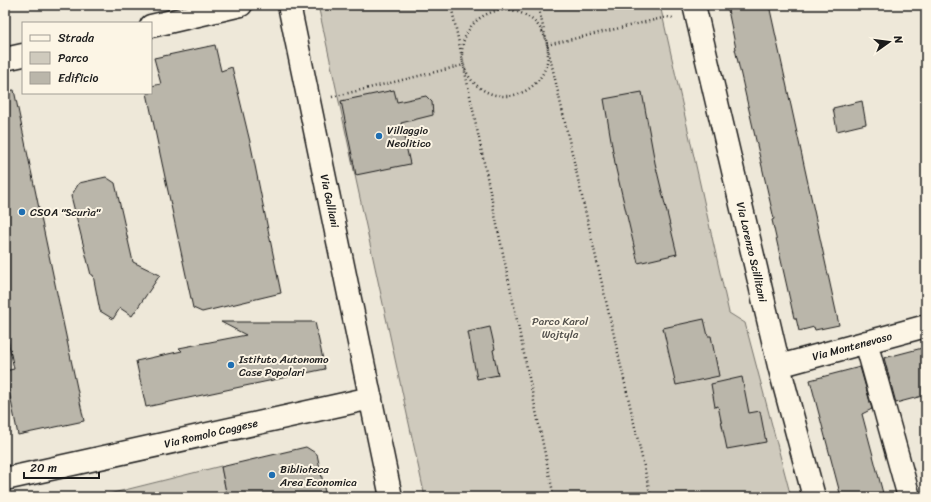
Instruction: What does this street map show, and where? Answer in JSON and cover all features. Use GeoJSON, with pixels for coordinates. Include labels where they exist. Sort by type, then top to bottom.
{"type":"FeatureCollection","features":[{"type":"Feature","properties":{"kind":"street"},"geometry":{"type":"LineString","coordinates":[[152,26],[241,5]]}},
{"type":"Feature","properties":{"kind":"street","name":"Via Galliani"},"geometry":{"type":"LineString","coordinates":[[289,5],[391,497]]}},
{"type":"Feature","properties":{"kind":"street","name":"Via Lorenzo Scillitani"},"geometry":{"type":"LineString","coordinates":[[696,13],[779,366],[814,497]]}},
{"type":"Feature","properties":{"kind":"street"},"geometry":{"type":"LineString","coordinates":[[5,59],[22,55]]}},
{"type":"Feature","properties":{"kind":"street","name":"Via Montenevoso"},"geometry":{"type":"LineString","coordinates":[[779,366],[926,326]]}},
{"type":"Feature","properties":{"kind":"street"},"geometry":{"type":"LineString","coordinates":[[866,342],[908,497]]}},
{"type":"Feature","properties":{"kind":"street","name":"Via Romolo Caggese"},"geometry":{"type":"LineString","coordinates":[[5,479],[371,398]]}},
{"type":"Feature","properties":{"kind":"path"},"geometry":{"type":"LineString","coordinates":[[451,5],[554,497]]}},
{"type":"Feature","properties":{"kind":"path"},"geometry":{"type":"LineString","coordinates":[[538,5],[651,497]]}},
{"type":"Feature","properties":{"kind":"path"},"geometry":{"type":"LineString","coordinates":[[509,11],[526,16],[539,29],[547,45],[546,65],[542,74],[529,89],[520,94],[500,96],[490,94],[481,89],[474,82],[468,75],[464,65],[462,52],[465,39],[476,21],[492,12],[509,11]]}},
{"type":"Feature","properties":{"kind":"path"},"geometry":{"type":"LineString","coordinates":[[547,45],[667,17],[696,13]]}},
{"type":"Feature","properties":{"kind":"path"},"geometry":{"type":"LineString","coordinates":[[309,102],[464,65]]}},
{"type":"Feature","properties":{"kind":"green space","name":"Parco Karol Wojtyla"},"geometry":{"type":"Polygon","coordinates":[[[318,5],[660,5],[729,313],[745,323],[791,497],[425,497],[318,5]]]}},
{"type":"Feature","properties":{"kind":"green space"},"geometry":{"type":"Polygon","coordinates":[[[221,466],[227,497],[97,497],[221,466]]]}},
{"type":"Feature","properties":{"kind":"building"},"geometry":{"type":"Polygon","coordinates":[[[727,5],[769,5],[839,325],[815,330],[814,327],[799,331],[796,318],[794,318],[772,220],[774,219],[735,49],[727,5]]]}},
{"type":"Feature","properties":{"kind":"building"},"geometry":{"type":"Polygon","coordinates":[[[215,45],[221,71],[232,67],[251,146],[281,293],[202,312],[193,308],[147,94],[152,94],[152,86],[161,84],[154,58],[215,45]]]}},
{"type":"Feature","properties":{"kind":"building","name":"CSOA \"Scurìa\""},"geometry":{"type":"Polygon","coordinates":[[[14,90],[84,421],[18,435],[5,371],[14,369],[5,325],[5,91],[14,90]]]}},
{"type":"Feature","properties":{"kind":"building"},"geometry":{"type":"Polygon","coordinates":[[[394,90],[397,102],[426,96],[432,102],[433,115],[401,123],[410,164],[356,175],[341,101],[394,90]]]}},
{"type":"Feature","properties":{"kind":"building"},"geometry":{"type":"Polygon","coordinates":[[[642,92],[655,163],[677,254],[638,263],[616,169],[604,99],[642,92]]]}},
{"type":"Feature","properties":{"kind":"building"},"geometry":{"type":"Polygon","coordinates":[[[862,101],[866,124],[837,131],[833,108],[862,101]]]}},
{"type":"Feature","properties":{"kind":"building"},"geometry":{"type":"Polygon","coordinates":[[[106,177],[115,183],[133,262],[160,275],[132,316],[120,308],[113,319],[100,311],[93,275],[91,275],[71,196],[79,183],[106,177]]]}},
{"type":"Feature","properties":{"kind":"building"},"geometry":{"type":"Polygon","coordinates":[[[704,319],[708,336],[711,336],[719,376],[676,385],[663,328],[704,319]]]}},
{"type":"Feature","properties":{"kind":"building","name":"Istituto Autonomo Case Popolari"},"geometry":{"type":"Polygon","coordinates":[[[221,322],[315,322],[325,369],[146,407],[136,361],[182,351],[179,348],[246,335],[221,322]]]}},
{"type":"Feature","properties":{"kind":"building"},"geometry":{"type":"Polygon","coordinates":[[[490,327],[495,349],[493,350],[498,375],[477,379],[468,332],[490,327]]]}},
{"type":"Feature","properties":{"kind":"building"},"geometry":{"type":"Polygon","coordinates":[[[926,347],[926,395],[896,403],[884,358],[926,347]]]}},
{"type":"Feature","properties":{"kind":"building"},"geometry":{"type":"Polygon","coordinates":[[[860,367],[872,409],[862,414],[884,497],[841,497],[810,380],[860,367]]]}},
{"type":"Feature","properties":{"kind":"building"},"geometry":{"type":"Polygon","coordinates":[[[742,377],[749,413],[760,411],[766,442],[727,449],[718,406],[715,407],[711,384],[742,377]]]}},
{"type":"Feature","properties":{"kind":"building","name":"Biblioteca Area Economica"},"geometry":{"type":"Polygon","coordinates":[[[306,447],[317,454],[326,497],[227,497],[221,467],[306,447]]]}},
{"type":"Feature","properties":{"kind":"place","name":"Villaggio Neolitico"},"geometry":{"type":"Point","coordinates":[379,136]}},
{"type":"Feature","properties":{"kind":"place","name":"CSOA \"Scurìa\""},"geometry":{"type":"Point","coordinates":[22,212]}},
{"type":"Feature","properties":{"kind":"place","name":"Istituto Autonomo Case Popolari"},"geometry":{"type":"Point","coordinates":[231,365]}},
{"type":"Feature","properties":{"kind":"place","name":"Biblioteca Area Economica"},"geometry":{"type":"Point","coordinates":[272,475]}}]}
